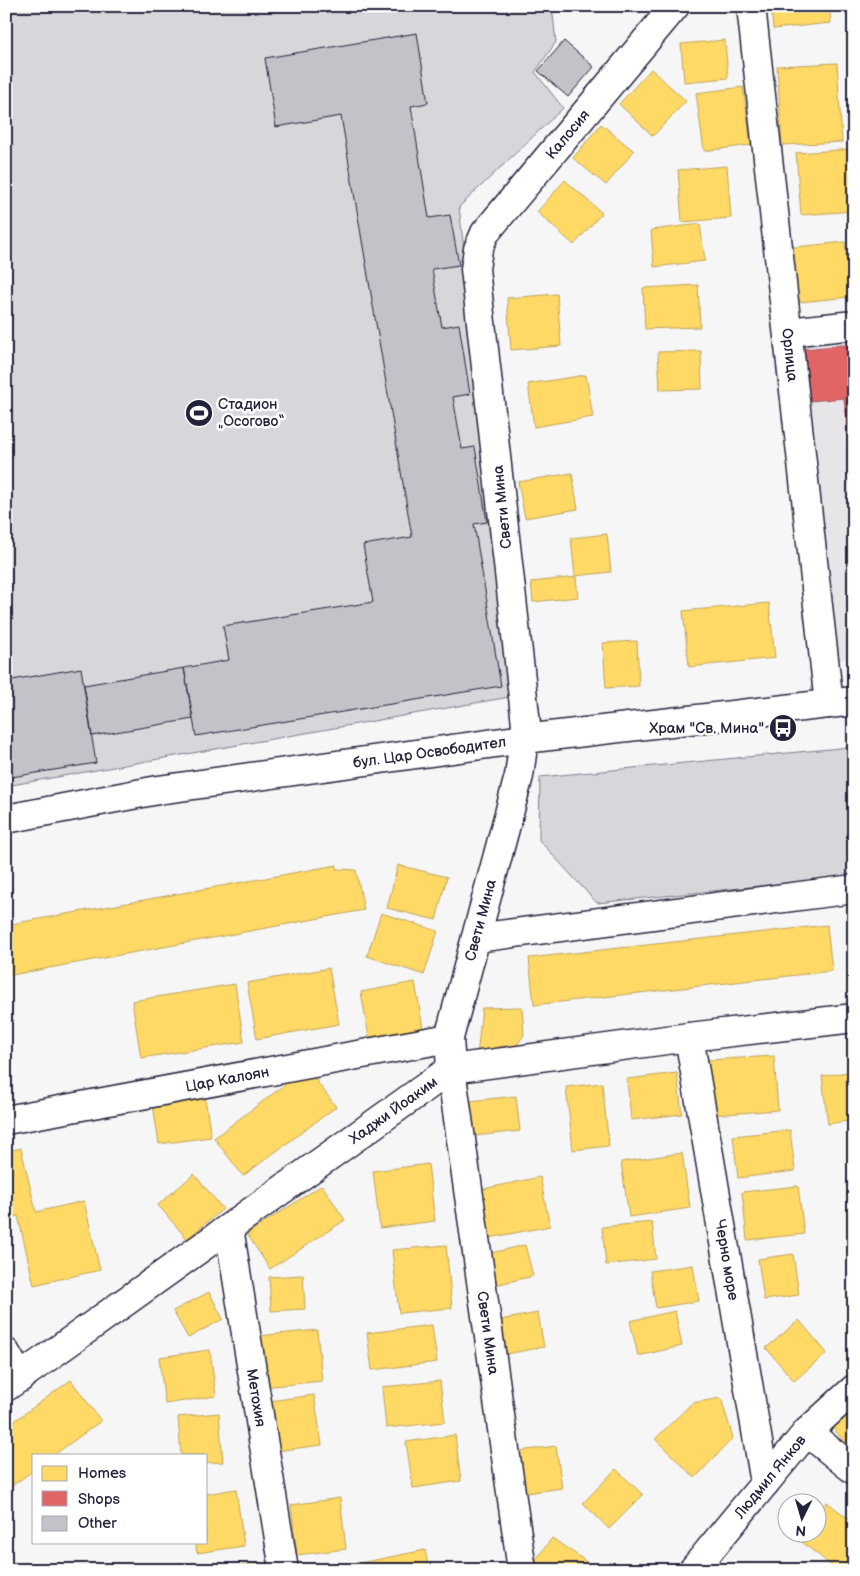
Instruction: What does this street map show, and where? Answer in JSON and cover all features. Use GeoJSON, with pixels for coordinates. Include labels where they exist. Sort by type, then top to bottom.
{"type":"FeatureCollection","features":[{"type":"Feature","properties":{"kind":"street","name":"Калосия"},"geometry":{"type":"LineString","coordinates":[[476,269],[478,249],[485,233],[675,6]]}},
{"type":"Feature","properties":{"kind":"street","name":"Орлица"},"geometry":{"type":"LineString","coordinates":[[751,6],[788,332],[841,702]]}},
{"type":"Feature","properties":{"kind":"street","name":"Свети Мина"},"geometry":{"type":"LineString","coordinates":[[476,269],[525,731],[519,776],[449,1038],[451,1069],[522,1570]]}},
{"type":"Feature","properties":{"kind":"street"},"geometry":{"type":"LineString","coordinates":[[788,332],[854,325]]}},
{"type":"Feature","properties":{"kind":"street","name":"бул. Цар Освободител"},"geometry":{"type":"LineString","coordinates":[[6,819],[158,790],[525,731],[841,702]]}},
{"type":"Feature","properties":{"kind":"street"},"geometry":{"type":"LineString","coordinates":[[476,938],[854,890]]}},
{"type":"Feature","properties":{"kind":"street","name":"Хаджи Йоаким"},"geometry":{"type":"LineString","coordinates":[[13,1382],[451,1069],[690,1037],[854,1018]]}},
{"type":"Feature","properties":{"kind":"street","name":"Черно море"},"geometry":{"type":"LineString","coordinates":[[690,1037],[765,1483]]}},
{"type":"Feature","properties":{"kind":"street","name":"Цар Калоян"},"geometry":{"type":"LineString","coordinates":[[6,1120],[449,1038]]}},
{"type":"Feature","properties":{"kind":"street","name":"Метохия"},"geometry":{"type":"LineString","coordinates":[[229,1228],[284,1570]]}},
{"type":"Feature","properties":{"kind":"street"},"geometry":{"type":"LineString","coordinates":[[6,1353],[13,1382]]}},
{"type":"Feature","properties":{"kind":"street","name":"Людмил Янков"},"geometry":{"type":"LineString","coordinates":[[693,1570],[807,1432],[854,1390]]}},
{"type":"Feature","properties":{"kind":"street"},"geometry":{"type":"LineString","coordinates":[[807,1432],[854,1470]]}},
{"type":"Feature","properties":{"kind":"shaded area"},"geometry":{"type":"Polygon","coordinates":[[[6,6],[552,6],[556,42],[535,72],[563,108],[459,207],[515,696],[6,786],[6,6]]]}},
{"type":"Feature","properties":{"kind":"shaded area"},"geometry":{"type":"Polygon","coordinates":[[[854,337],[854,658],[836,661],[798,343],[854,337]]]}},
{"type":"Feature","properties":{"kind":"shaded area"},"geometry":{"type":"Polygon","coordinates":[[[850,747],[854,790],[854,876],[597,903],[539,840],[540,777],[850,747]]]}},
{"type":"Feature","properties":{"kind":"building: Homes"},"geometry":{"type":"Polygon","coordinates":[[[771,6],[829,6],[831,23],[773,29],[771,6]]]}},
{"type":"Feature","properties":{"kind":"building: Homes"},"geometry":{"type":"Polygon","coordinates":[[[725,40],[728,78],[684,82],[681,44],[725,40]]]}},
{"type":"Feature","properties":{"kind":"building: Homes"},"geometry":{"type":"Polygon","coordinates":[[[837,63],[842,142],[782,145],[777,66],[837,63]]]}},
{"type":"Feature","properties":{"kind":"building: Homes"},"geometry":{"type":"Polygon","coordinates":[[[651,69],[686,101],[653,136],[619,104],[651,69]]]}},
{"type":"Feature","properties":{"kind":"building: Homes"},"geometry":{"type":"Polygon","coordinates":[[[743,87],[751,145],[704,151],[696,93],[743,87]]]}},
{"type":"Feature","properties":{"kind":"building: Homes"},"geometry":{"type":"Polygon","coordinates":[[[601,124],[634,151],[606,185],[573,158],[601,124]]]}},
{"type":"Feature","properties":{"kind":"building: Homes"},"geometry":{"type":"Polygon","coordinates":[[[854,149],[854,211],[801,215],[796,153],[854,149]]]}},
{"type":"Feature","properties":{"kind":"building: Homes"},"geometry":{"type":"Polygon","coordinates":[[[727,166],[731,218],[682,222],[678,170],[727,166]]]}},
{"type":"Feature","properties":{"kind":"building: Homes"},"geometry":{"type":"Polygon","coordinates":[[[565,180],[602,213],[574,245],[537,212],[565,180]]]}},
{"type":"Feature","properties":{"kind":"building: Homes"},"geometry":{"type":"Polygon","coordinates":[[[700,224],[705,261],[654,267],[651,230],[700,224]]]}},
{"type":"Feature","properties":{"kind":"building: Homes"},"geometry":{"type":"Polygon","coordinates":[[[845,242],[850,297],[790,303],[785,248],[845,242]]]}},
{"type":"Feature","properties":{"kind":"building: Homes"},"geometry":{"type":"Polygon","coordinates":[[[698,285],[700,327],[645,329],[643,288],[698,285]]]}},
{"type":"Feature","properties":{"kind":"building: Homes"},"geometry":{"type":"Polygon","coordinates":[[[557,294],[561,346],[511,350],[507,298],[557,294]]]}},
{"type":"Feature","properties":{"kind":"building: Homes"},"geometry":{"type":"Polygon","coordinates":[[[701,351],[702,389],[660,390],[658,352],[701,351]]]}},
{"type":"Feature","properties":{"kind":"building: Homes"},"geometry":{"type":"Polygon","coordinates":[[[586,375],[593,417],[534,427],[528,384],[586,375]]]}},
{"type":"Feature","properties":{"kind":"building: Homes"},"geometry":{"type":"Polygon","coordinates":[[[572,473],[578,509],[525,518],[518,482],[572,473]]]}},
{"type":"Feature","properties":{"kind":"building: Homes"},"geometry":{"type":"Polygon","coordinates":[[[607,534],[611,572],[575,576],[571,538],[607,534]]]}},
{"type":"Feature","properties":{"kind":"building: Homes"},"geometry":{"type":"Polygon","coordinates":[[[576,577],[578,597],[533,602],[531,582],[576,577]]]}},
{"type":"Feature","properties":{"kind":"building: Homes"},"geometry":{"type":"Polygon","coordinates":[[[769,603],[775,658],[689,667],[683,611],[769,603]]]}},
{"type":"Feature","properties":{"kind":"building: Homes"},"geometry":{"type":"Polygon","coordinates":[[[637,641],[639,686],[606,688],[603,643],[637,641]]]}},
{"type":"Feature","properties":{"kind":"building: Homes"},"geometry":{"type":"Polygon","coordinates":[[[337,865],[336,869],[356,870],[364,910],[6,976],[6,925],[337,865]]]}},
{"type":"Feature","properties":{"kind":"building: Homes"},"geometry":{"type":"Polygon","coordinates":[[[398,865],[447,877],[436,920],[387,908],[398,865]]]}},
{"type":"Feature","properties":{"kind":"building: Homes"},"geometry":{"type":"Polygon","coordinates":[[[381,913],[438,931],[424,975],[367,956],[381,913]]]}},
{"type":"Feature","properties":{"kind":"building: Homes"},"geometry":{"type":"Polygon","coordinates":[[[827,925],[832,971],[534,1005],[529,958],[827,925]]]}},
{"type":"Feature","properties":{"kind":"building: Homes"},"geometry":{"type":"Polygon","coordinates":[[[329,968],[339,1024],[257,1039],[247,983],[329,968]]]}},
{"type":"Feature","properties":{"kind":"building: Homes"},"geometry":{"type":"Polygon","coordinates":[[[415,982],[423,1028],[369,1037],[361,992],[415,982]]]}},
{"type":"Feature","properties":{"kind":"building: Homes"},"geometry":{"type":"Polygon","coordinates":[[[235,984],[244,1042],[141,1058],[132,1001],[235,984]]]}},
{"type":"Feature","properties":{"kind":"building: Homes"},"geometry":{"type":"Polygon","coordinates":[[[522,1007],[524,1035],[509,1056],[477,1057],[482,1008],[522,1007]]]}},
{"type":"Feature","properties":{"kind":"building: Homes"},"geometry":{"type":"Polygon","coordinates":[[[774,1056],[778,1110],[712,1115],[708,1060],[774,1056]]]}},
{"type":"Feature","properties":{"kind":"building: Homes"},"geometry":{"type":"Polygon","coordinates":[[[307,1068],[336,1107],[243,1176],[214,1138],[307,1068]]]}},
{"type":"Feature","properties":{"kind":"building: Homes"},"geometry":{"type":"Polygon","coordinates":[[[854,1071],[854,1120],[828,1124],[822,1076],[854,1071]]]}},
{"type":"Feature","properties":{"kind":"building: Homes"},"geometry":{"type":"Polygon","coordinates":[[[677,1073],[682,1114],[631,1120],[627,1079],[677,1073]]]}},
{"type":"Feature","properties":{"kind":"building: Homes"},"geometry":{"type":"Polygon","coordinates":[[[602,1083],[609,1146],[573,1150],[566,1087],[602,1083]]]}},
{"type":"Feature","properties":{"kind":"building: Homes"},"geometry":{"type":"Polygon","coordinates":[[[516,1096],[520,1131],[465,1137],[461,1102],[516,1096]]]}},
{"type":"Feature","properties":{"kind":"building: Homes"},"geometry":{"type":"Polygon","coordinates":[[[205,1098],[211,1137],[159,1144],[153,1105],[205,1098]]]}},
{"type":"Feature","properties":{"kind":"building: Homes"},"geometry":{"type":"Polygon","coordinates":[[[790,1130],[795,1171],[738,1178],[733,1136],[790,1130]]]}},
{"type":"Feature","properties":{"kind":"building: Homes"},"geometry":{"type":"Polygon","coordinates":[[[21,1148],[36,1212],[84,1201],[100,1270],[34,1285],[18,1216],[6,1219],[6,1152],[21,1148]]]}},
{"type":"Feature","properties":{"kind":"building: Homes"},"geometry":{"type":"Polygon","coordinates":[[[682,1153],[690,1208],[629,1217],[621,1162],[682,1153]]]}},
{"type":"Feature","properties":{"kind":"building: Homes"},"geometry":{"type":"Polygon","coordinates":[[[428,1164],[435,1221],[380,1228],[373,1171],[428,1164]]]}},
{"type":"Feature","properties":{"kind":"building: Homes"},"geometry":{"type":"Polygon","coordinates":[[[194,1174],[223,1209],[187,1239],[158,1205],[194,1174]]]}},
{"type":"Feature","properties":{"kind":"building: Homes"},"geometry":{"type":"Polygon","coordinates":[[[540,1177],[550,1226],[484,1239],[474,1191],[540,1177]]]}},
{"type":"Feature","properties":{"kind":"building: Homes"},"geometry":{"type":"Polygon","coordinates":[[[322,1185],[345,1220],[270,1269],[247,1234],[322,1185]]]}},
{"type":"Feature","properties":{"kind":"building: Homes"},"geometry":{"type":"Polygon","coordinates":[[[798,1186],[804,1234],[747,1240],[742,1192],[798,1186]]]}},
{"type":"Feature","properties":{"kind":"building: Homes"},"geometry":{"type":"Polygon","coordinates":[[[652,1222],[656,1259],[606,1265],[602,1227],[652,1222]]]}},
{"type":"Feature","properties":{"kind":"building: Homes"},"geometry":{"type":"Polygon","coordinates":[[[446,1245],[452,1308],[399,1313],[392,1250],[446,1245]]]}},
{"type":"Feature","properties":{"kind":"building: Homes"},"geometry":{"type":"Polygon","coordinates":[[[525,1245],[533,1276],[491,1286],[483,1255],[525,1245]]]}},
{"type":"Feature","properties":{"kind":"building: Homes"},"geometry":{"type":"Polygon","coordinates":[[[793,1254],[799,1295],[764,1300],[758,1259],[793,1254]]]}},
{"type":"Feature","properties":{"kind":"building: Homes"},"geometry":{"type":"Polygon","coordinates":[[[693,1265],[699,1301],[656,1308],[650,1271],[693,1265]]]}},
{"type":"Feature","properties":{"kind":"building: Homes"},"geometry":{"type":"Polygon","coordinates":[[[303,1275],[305,1309],[271,1311],[269,1277],[303,1275]]]}},
{"type":"Feature","properties":{"kind":"building: Homes"},"geometry":{"type":"Polygon","coordinates":[[[209,1292],[223,1319],[188,1338],[173,1311],[209,1292]]]}},
{"type":"Feature","properties":{"kind":"building: Homes"},"geometry":{"type":"Polygon","coordinates":[[[675,1311],[682,1346],[638,1356],[630,1321],[675,1311]]]}},
{"type":"Feature","properties":{"kind":"building: Homes"},"geometry":{"type":"Polygon","coordinates":[[[538,1313],[544,1347],[501,1355],[495,1321],[538,1313]]]}},
{"type":"Feature","properties":{"kind":"building: Homes"},"geometry":{"type":"Polygon","coordinates":[[[799,1320],[827,1353],[794,1381],[766,1348],[799,1320]]]}},
{"type":"Feature","properties":{"kind":"building: Homes"},"geometry":{"type":"Polygon","coordinates":[[[432,1325],[437,1362],[372,1370],[367,1333],[432,1325]]]}},
{"type":"Feature","properties":{"kind":"building: Homes"},"geometry":{"type":"Polygon","coordinates":[[[317,1330],[322,1381],[264,1387],[259,1336],[317,1330]]]}},
{"type":"Feature","properties":{"kind":"building: Homes"},"geometry":{"type":"Polygon","coordinates":[[[210,1350],[216,1396],[165,1404],[159,1357],[210,1350]]]}},
{"type":"Feature","properties":{"kind":"building: Homes"},"geometry":{"type":"Polygon","coordinates":[[[71,1380],[101,1421],[55,1454],[32,1454],[32,1471],[6,1490],[6,1427],[71,1380]]]}},
{"type":"Feature","properties":{"kind":"building: Homes"},"geometry":{"type":"Polygon","coordinates":[[[440,1381],[445,1422],[386,1428],[382,1387],[440,1381]]]}},
{"type":"Feature","properties":{"kind":"building: Homes"},"geometry":{"type":"Polygon","coordinates":[[[314,1395],[322,1445],[276,1451],[269,1401],[314,1395]]]}},
{"type":"Feature","properties":{"kind":"building: Homes"},"geometry":{"type":"Polygon","coordinates":[[[721,1398],[733,1438],[695,1478],[655,1439],[692,1403],[721,1398]]]}},
{"type":"Feature","properties":{"kind":"building: Homes"},"geometry":{"type":"Polygon","coordinates":[[[854,1409],[854,1453],[832,1427],[854,1409]]]}},
{"type":"Feature","properties":{"kind":"building: Homes"},"geometry":{"type":"Polygon","coordinates":[[[219,1413],[223,1462],[208,1463],[208,1454],[181,1454],[178,1417],[219,1413]]]}},
{"type":"Feature","properties":{"kind":"building: Homes"},"geometry":{"type":"Polygon","coordinates":[[[455,1435],[461,1481],[413,1488],[406,1442],[455,1435]]]}},
{"type":"Feature","properties":{"kind":"building: Homes"},"geometry":{"type":"Polygon","coordinates":[[[556,1446],[562,1488],[519,1494],[512,1452],[556,1446]]]}},
{"type":"Feature","properties":{"kind":"building: Homes"},"geometry":{"type":"Polygon","coordinates":[[[616,1469],[643,1495],[609,1529],[583,1503],[616,1469]]]}},
{"type":"Feature","properties":{"kind":"building: Homes"},"geometry":{"type":"Polygon","coordinates":[[[236,1489],[244,1546],[197,1553],[195,1544],[208,1544],[208,1494],[236,1489]]]}},
{"type":"Feature","properties":{"kind":"building: Homes"},"geometry":{"type":"Polygon","coordinates":[[[340,1498],[346,1549],[297,1555],[291,1505],[340,1498]]]}},
{"type":"Feature","properties":{"kind":"building: Homes"},"geometry":{"type":"Polygon","coordinates":[[[828,1503],[854,1523],[854,1556],[843,1570],[837,1570],[804,1544],[828,1544],[828,1503]]]}},
{"type":"Feature","properties":{"kind":"building: Homes"},"geometry":{"type":"Polygon","coordinates":[[[552,1538],[587,1562],[581,1570],[528,1570],[552,1538]]]}},
{"type":"Feature","properties":{"kind":"building: Homes"},"geometry":{"type":"Polygon","coordinates":[[[425,1550],[429,1570],[351,1570],[350,1565],[425,1550]]]}},
{"type":"Feature","properties":{"kind":"building: Homes"},"geometry":{"type":"Polygon","coordinates":[[[257,1563],[258,1570],[219,1570],[257,1563]]]}},
{"type":"Feature","properties":{"kind":"building: Homes"},"geometry":{"type":"Polygon","coordinates":[[[335,1565],[336,1570],[308,1570],[335,1565]]]}},
{"type":"Feature","properties":{"kind":"building: Shops"},"geometry":{"type":"Polygon","coordinates":[[[854,344],[854,491],[844,398],[810,401],[804,349],[854,344]]]}},
{"type":"Feature","properties":{"kind":"building: Other"},"geometry":{"type":"Polygon","coordinates":[[[417,33],[428,103],[411,106],[429,218],[450,215],[459,265],[432,269],[442,327],[459,324],[470,394],[453,397],[462,449],[475,447],[487,522],[474,524],[501,686],[196,736],[184,668],[229,660],[223,626],[373,602],[363,545],[412,537],[341,116],[276,127],[265,58],[417,33]]]}},
{"type":"Feature","properties":{"kind":"building: Other"},"geometry":{"type":"Polygon","coordinates":[[[564,41],[594,67],[568,97],[538,71],[564,41]]]}},
{"type":"Feature","properties":{"kind":"building: Other"},"geometry":{"type":"Polygon","coordinates":[[[81,668],[96,763],[6,778],[6,681],[81,668]]]}},
{"type":"Feature","properties":{"kind":"building: Other"},"geometry":{"type":"Polygon","coordinates":[[[184,668],[193,719],[92,736],[84,685],[184,668]]]}},
{"type":"Feature","properties":{"kind":"place","name":"Стадион „Осогово“"},"geometry":{"type":"Point","coordinates":[199,413]}},
{"type":"Feature","properties":{"kind":"place","name":"Храм \"Св. Мина\""},"geometry":{"type":"Point","coordinates":[783,728]}}]}
